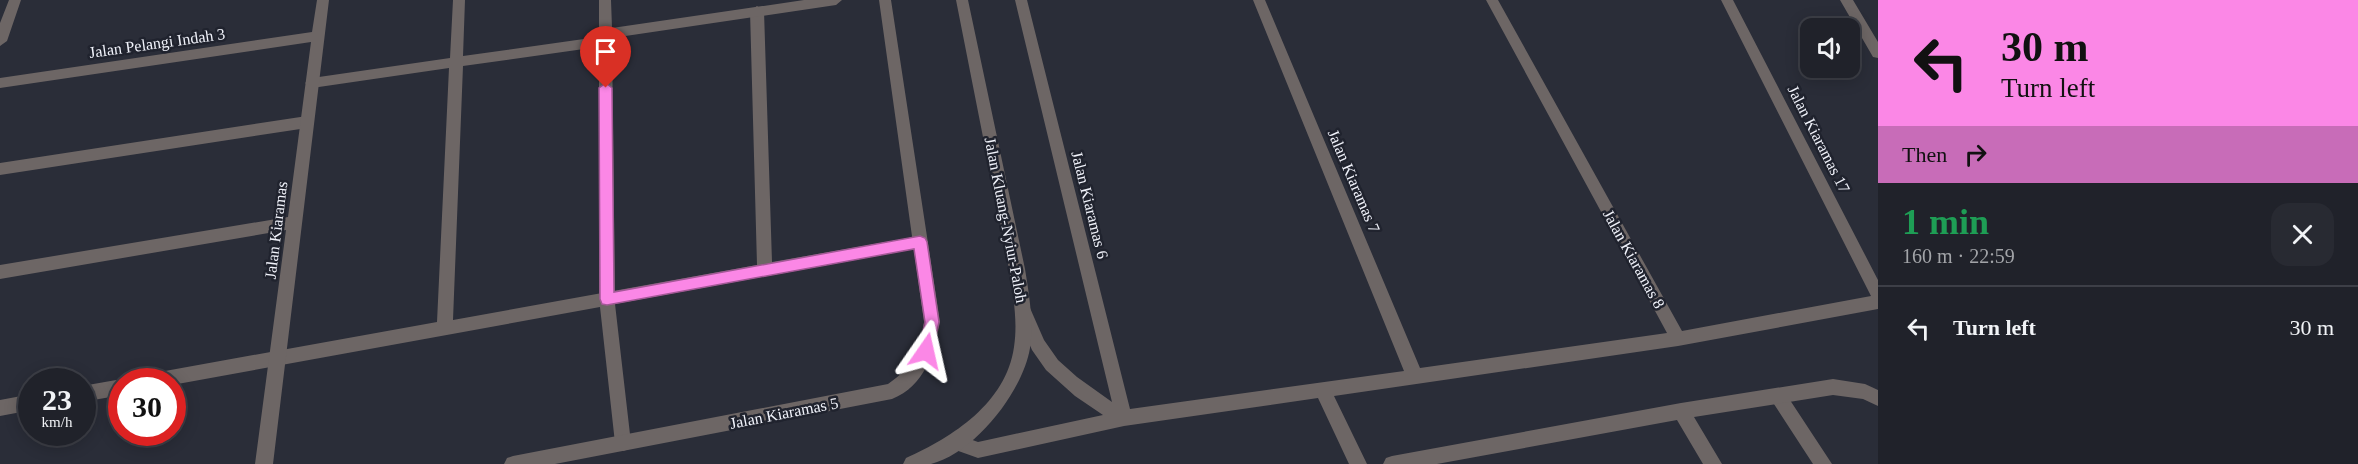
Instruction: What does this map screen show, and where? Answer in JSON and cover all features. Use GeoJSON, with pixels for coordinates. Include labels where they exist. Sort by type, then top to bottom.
{"type":"FeatureCollection","features":[{"type":"Feature","properties":{"kind":"street"},"geometry":{"type":"LineString","coordinates":[[0,41],[15,0]]}},
{"type":"Feature","properties":{"kind":"street","name":"Jalan Kiaramas"},"geometry":{"type":"LineString","coordinates":[[264,464],[323,0]]}},
{"type":"Feature","properties":{"kind":"street"},"geometry":{"type":"LineString","coordinates":[[445,329],[459,0]]}},
{"type":"Feature","properties":{"kind":"street"},"geometry":{"type":"LineString","coordinates":[[605,0],[607,299],[622,443]]}},
{"type":"Feature","properties":{"kind":"street"},"geometry":{"type":"LineString","coordinates":[[312,84],[836,0]]}},
{"type":"Feature","properties":{"kind":"street","name":"Jalan Kiaramas 5"},"geometry":{"type":"LineString","coordinates":[[513,464],[892,391],[912,377],[926,351],[932,322],[885,0]]}},
{"type":"Feature","properties":{"kind":"street","name":"Jalan Kluang-Nyiur-Paloh"},"geometry":{"type":"LineString","coordinates":[[912,464],[956,442],[980,421],[1001,397],[1021,356],[1023,310],[1017,269],[962,0]]}},
{"type":"Feature","properties":{"kind":"street","name":"Jalan Kiaramas 6"},"geometry":{"type":"LineString","coordinates":[[1022,0],[1124,418]]}},
{"type":"Feature","properties":{"kind":"street","name":"Jalan Kiaramas 7"},"geometry":{"type":"LineString","coordinates":[[1259,0],[1415,376]]}},
{"type":"Feature","properties":{"kind":"street","name":"Jalan Kiaramas 8"},"geometry":{"type":"LineString","coordinates":[[1492,0],[1678,339]]}},
{"type":"Feature","properties":{"kind":"street","name":"Jalan Kiaramas 17"},"geometry":{"type":"LineString","coordinates":[[1727,0],[1878,295]]}},
{"type":"Feature","properties":{"kind":"street"},"geometry":{"type":"LineString","coordinates":[[1846,0],[1878,53]]}},
{"type":"Feature","properties":{"kind":"street"},"geometry":{"type":"LineString","coordinates":[[757,12],[765,270]]}},
{"type":"Feature","properties":{"kind":"street","name":"Jalan Pelangi Indah 3"},"geometry":{"type":"LineString","coordinates":[[0,83],[318,36]]}},
{"type":"Feature","properties":{"kind":"street"},"geometry":{"type":"LineString","coordinates":[[0,169],[307,122]]}},
{"type":"Feature","properties":{"kind":"street"},"geometry":{"type":"LineString","coordinates":[[0,272],[295,222]]}},
{"type":"Feature","properties":{"kind":"street"},"geometry":{"type":"LineString","coordinates":[[186,376],[920,242]]}},
{"type":"Feature","properties":{"kind":"street"},"geometry":{"type":"LineString","coordinates":[[956,442],[978,450],[1124,418],[1678,339],[1878,302]]}},
{"type":"Feature","properties":{"kind":"street"},"geometry":{"type":"LineString","coordinates":[[1023,310],[1042,353],[1052,365],[1085,394],[1124,418]]}},
{"type":"Feature","properties":{"kind":"street"},"geometry":{"type":"LineString","coordinates":[[1392,464],[1681,411],[1833,387],[1865,392],[1878,398]]}},
{"type":"Feature","properties":{"kind":"street"},"geometry":{"type":"LineString","coordinates":[[1323,390],[1358,464]]}},
{"type":"Feature","properties":{"kind":"street"},"geometry":{"type":"LineString","coordinates":[[1779,396],[1823,464]]}},
{"type":"Feature","properties":{"kind":"street"},"geometry":{"type":"LineString","coordinates":[[0,408],[18,405]]}},
{"type":"Feature","properties":{"kind":"street"},"geometry":{"type":"LineString","coordinates":[[1681,411],[1713,464]]}},
{"type":"Feature","properties":{"kind":"route"},"geometry":{"type":"LineString","coordinates":[[606,88],[607,299],[920,242],[932,322],[926,351]]}}]}
